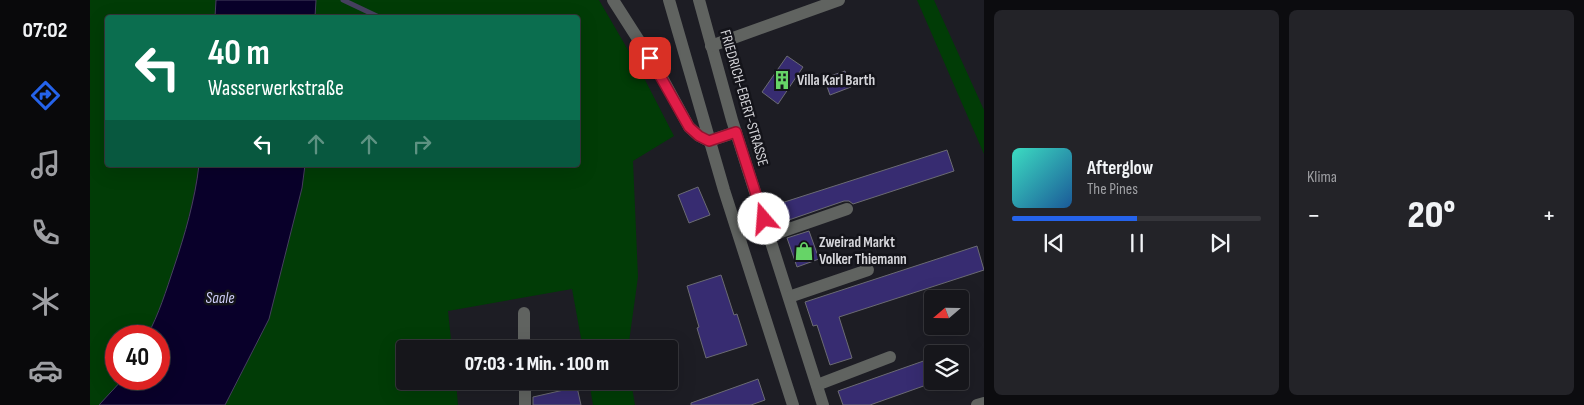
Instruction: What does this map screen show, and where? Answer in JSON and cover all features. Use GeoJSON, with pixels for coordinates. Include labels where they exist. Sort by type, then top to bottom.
{"type":"FeatureCollection","features":[{"type":"Feature","properties":{"kind":"street"},"geometry":{"type":"LineString","coordinates":[[613,0],[659,72],[689,127],[699,136],[709,141],[736,132]]}},
{"type":"Feature","properties":{"kind":"street"},"geometry":{"type":"LineString","coordinates":[[669,0],[709,141],[794,405]]}},
{"type":"Feature","properties":{"kind":"street","name":"FRIEDRICH-EBERT-STRASSE"},"geometry":{"type":"LineString","coordinates":[[699,0],[736,132],[823,405]]}},
{"type":"Feature","properties":{"kind":"street"},"geometry":{"type":"LineString","coordinates":[[711,46],[840,0]]}},
{"type":"Feature","properties":{"kind":"street"},"geometry":{"type":"LineString","coordinates":[[769,236],[847,209]]}},
{"type":"Feature","properties":{"kind":"street"},"geometry":{"type":"LineString","coordinates":[[789,297],[868,270]]}},
{"type":"Feature","properties":{"kind":"street"},"geometry":{"type":"LineString","coordinates":[[524,313],[524,340]]}},
{"type":"Feature","properties":{"kind":"street"},"geometry":{"type":"LineString","coordinates":[[817,385],[890,357]]}},
{"type":"Feature","properties":{"kind":"street"},"geometry":{"type":"LineString","coordinates":[[525,390],[525,405]]}},
{"type":"Feature","properties":{"kind":"street"},"geometry":{"type":"LineString","coordinates":[[977,405],[984,403]]}},
{"type":"Feature","properties":{"kind":"green space"},"geometry":{"type":"Polygon","coordinates":[[[90,0],[216,0],[215,15],[105,15],[105,167],[199,167],[173,275],[152,325],[105,325],[105,390],[113,390],[99,405],[90,405],[90,0]]]}},
{"type":"Feature","properties":{"kind":"green space"},"geometry":{"type":"Polygon","coordinates":[[[316,0],[599,0],[642,74],[674,136],[633,161],[638,277],[629,340],[581,340],[572,289],[448,311],[451,340],[396,340],[396,390],[457,390],[458,405],[225,405],[269,319],[302,188],[305,167],[580,167],[580,15],[315,15],[316,0]]]}},
{"type":"Feature","properties":{"kind":"green space"},"geometry":{"type":"Polygon","coordinates":[[[917,0],[934,0],[984,110],[984,154],[917,0]]]}},
{"type":"Feature","properties":{"kind":"green space"},"geometry":{"type":"Polygon","coordinates":[[[590,390],[632,390],[635,405],[593,405],[590,390]]]}},
{"type":"Feature","properties":{"kind":"water"},"geometry":{"type":"Polygon","coordinates":[[[216,0],[316,0],[315,15],[215,15],[216,0]]]}},
{"type":"Feature","properties":{"kind":"water","name":"Saale"},"geometry":{"type":"Polygon","coordinates":[[[199,167],[305,167],[302,188],[269,319],[225,405],[99,405],[113,390],[170,390],[170,325],[152,325],[182,242],[192,204],[199,167]]]}},
{"type":"Feature","properties":{"kind":"building","name":"Villa Karl Barth"},"geometry":{"type":"Polygon","coordinates":[[[787,56],[803,67],[778,104],[762,92],[787,56]]]}},
{"type":"Feature","properties":{"kind":"building"},"geometry":{"type":"Polygon","coordinates":[[[845,71],[851,87],[830,95],[824,78],[845,71]]]}},
{"type":"Feature","properties":{"kind":"building"},"geometry":{"type":"Polygon","coordinates":[[[947,150],[954,171],[853,204],[849,201],[844,201],[780,223],[775,205],[947,150]]]}},
{"type":"Feature","properties":{"kind":"building"},"geometry":{"type":"Polygon","coordinates":[[[698,187],[710,215],[689,223],[678,195],[698,187]]]}},
{"type":"Feature","properties":{"kind":"building","name":"Zweirad Markt Volker Thiemann"},"geometry":{"type":"Polygon","coordinates":[[[809,231],[819,259],[797,267],[787,238],[809,231]]]}},
{"type":"Feature","properties":{"kind":"building"},"geometry":{"type":"Polygon","coordinates":[[[977,246],[984,270],[839,317],[852,358],[830,365],[817,325],[813,326],[805,302],[977,246]]]}},
{"type":"Feature","properties":{"kind":"building"},"geometry":{"type":"Polygon","coordinates":[[[721,275],[734,315],[737,314],[747,345],[706,358],[687,286],[721,275]]]}},
{"type":"Feature","properties":{"kind":"building"},"geometry":{"type":"Polygon","coordinates":[[[924,361],[924,386],[870,405],[843,405],[838,391],[924,361]]]}},
{"type":"Feature","properties":{"kind":"building"},"geometry":{"type":"Polygon","coordinates":[[[758,379],[765,400],[751,405],[691,405],[691,403],[758,379]]]}},
{"type":"Feature","properties":{"kind":"building"},"geometry":{"type":"Polygon","coordinates":[[[564,390],[578,390],[581,405],[533,405],[533,397],[564,390]]]}},
{"type":"Feature","properties":{"kind":"waterway"},"geometry":{"type":"LineString","coordinates":[[343,0],[375,15]]}},
{"type":"Feature","properties":{"kind":"place","name":"Villa Karl Barth"},"geometry":{"type":"Point","coordinates":[782,80]}},
{"type":"Feature","properties":{"kind":"place","name":"Zweirad Markt Volker Thiemann"},"geometry":{"type":"Point","coordinates":[804,251]}},
{"type":"Feature","properties":{"kind":"route"},"geometry":{"type":"LineString","coordinates":[[650,58],[689,127],[699,136],[709,141],[736,132],[764,219]]}}]}
